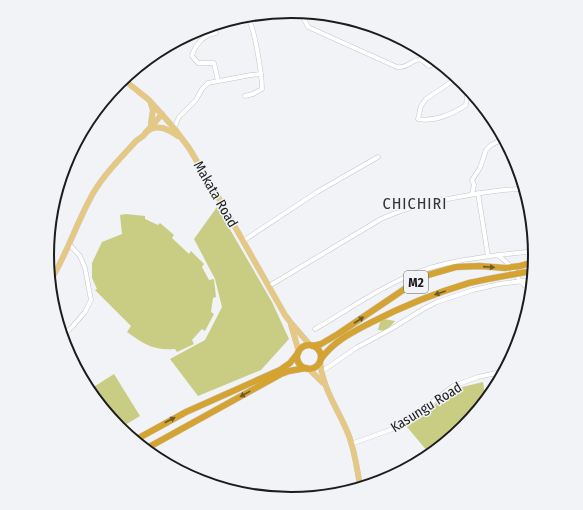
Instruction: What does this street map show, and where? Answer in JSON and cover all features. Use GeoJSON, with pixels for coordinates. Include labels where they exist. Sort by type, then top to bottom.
{"type":"FeatureCollection","features":[{"type":"Feature","properties":{"kind":"highway","name":"M2"},"geometry":{"type":"LineString","coordinates":[[140,437],[186,412],[280,370],[290,363],[302,348],[321,344],[412,284],[428,276],[456,267],[511,267],[528,263]]}},
{"type":"Feature","properties":{"kind":"highway","name":"M2"},"geometry":{"type":"LineString","coordinates":[[151,446],[281,374],[288,371],[315,366],[329,349],[339,340],[386,315],[410,304],[470,283],[528,272]]}},
{"type":"Feature","properties":{"kind":"highway"},"geometry":{"type":"LineString","coordinates":[[311,345],[319,351],[320,360]]}},
{"type":"Feature","properties":{"kind":"highway"},"geometry":{"type":"LineString","coordinates":[[299,352],[298,356],[300,364],[307,368]]}},
{"type":"Feature","properties":{"kind":"highway"},"geometry":{"type":"LineString","coordinates":[[144,435],[147,443]]}},
{"type":"Feature","properties":{"kind":"main road","name":"Makata Road"},"geometry":{"type":"LineString","coordinates":[[128,84],[149,100],[182,138],[200,165],[291,323],[311,345]]}},
{"type":"Feature","properties":{"kind":"main road"},"geometry":{"type":"LineString","coordinates":[[149,100],[154,110],[149,127]]}},
{"type":"Feature","properties":{"kind":"main road"},"geometry":{"type":"LineString","coordinates":[[143,136],[149,127],[162,114]]}},
{"type":"Feature","properties":{"kind":"main road"},"geometry":{"type":"LineString","coordinates":[[55,272],[90,198],[101,182],[136,141],[150,129],[162,127],[182,138]]}},
{"type":"Feature","properties":{"kind":"main road","name":"Makata Road"},"geometry":{"type":"LineString","coordinates":[[291,323],[299,352]]}},
{"type":"Feature","properties":{"kind":"main road"},"geometry":{"type":"LineString","coordinates":[[320,360],[321,372],[326,389],[349,436],[359,482]]}},
{"type":"Feature","properties":{"kind":"main road"},"geometry":{"type":"LineString","coordinates":[[307,368],[317,377],[326,389]]}},
{"type":"Feature","properties":{"kind":"street"},"geometry":{"type":"LineString","coordinates":[[304,19],[308,27],[397,66],[404,67],[417,60],[421,60],[429,66],[433,65]]}},
{"type":"Feature","properties":{"kind":"street"},"geometry":{"type":"LineString","coordinates":[[245,96],[262,90],[261,74],[250,22]]}},
{"type":"Feature","properties":{"kind":"street"},"geometry":{"type":"LineString","coordinates":[[216,33],[204,37],[197,45],[192,56],[198,63],[214,63],[218,81]]}},
{"type":"Feature","properties":{"kind":"street"},"geometry":{"type":"LineString","coordinates":[[174,128],[179,117],[196,100],[208,83],[261,74]]}},
{"type":"Feature","properties":{"kind":"street"},"geometry":{"type":"LineString","coordinates":[[452,81],[426,99],[421,106],[418,119],[440,118],[460,109],[466,105],[467,96]]}},
{"type":"Feature","properties":{"kind":"street"},"geometry":{"type":"LineString","coordinates":[[472,194],[474,185],[472,180],[480,168],[486,150],[499,140]]}},
{"type":"Feature","properties":{"kind":"street"},"geometry":{"type":"LineString","coordinates":[[243,241],[317,192],[378,157]]}},
{"type":"Feature","properties":{"kind":"street"},"geometry":{"type":"LineString","coordinates":[[269,286],[381,219],[393,214],[431,202],[478,193],[519,189]]}},
{"type":"Feature","properties":{"kind":"street"},"geometry":{"type":"LineString","coordinates":[[478,193],[488,256]]}},
{"type":"Feature","properties":{"kind":"street"},"geometry":{"type":"LineString","coordinates":[[67,331],[85,312],[91,300],[85,268],[80,256],[69,244]]}},
{"type":"Feature","properties":{"kind":"street"},"geometry":{"type":"LineString","coordinates":[[315,329],[406,277],[436,266],[488,256],[528,252]]}},
{"type":"Feature","properties":{"kind":"street"},"geometry":{"type":"LineString","coordinates":[[498,255],[511,267],[520,281],[526,287]]}},
{"type":"Feature","properties":{"kind":"street"},"geometry":{"type":"LineString","coordinates":[[321,372],[356,348],[437,302],[473,290],[499,284],[527,280]]}},
{"type":"Feature","properties":{"kind":"street","name":"Kasungu Road"},"geometry":{"type":"LineString","coordinates":[[351,444],[401,426],[453,386],[478,377],[498,373]]}},
{"type":"Feature","properties":{"kind":"green space"},"geometry":{"type":"Polygon","coordinates":[[[217,207],[272,302],[289,339],[261,370],[198,396],[170,359],[205,340],[222,307],[215,279],[194,239],[217,207]]]}},
{"type":"Feature","properties":{"kind":"green space"},"geometry":{"type":"Polygon","coordinates":[[[126,214],[145,216],[145,219],[158,225],[160,223],[174,235],[172,238],[189,254],[191,251],[204,264],[202,267],[209,280],[214,279],[216,297],[213,298],[211,312],[214,314],[205,331],[202,329],[192,340],[194,344],[177,352],[175,349],[161,349],[150,346],[127,332],[131,326],[95,290],[97,289],[92,278],[92,263],[102,242],[122,234],[120,215],[126,214]]]}},
{"type":"Feature","properties":{"kind":"green space"},"geometry":{"type":"Polygon","coordinates":[[[384,319],[395,321],[386,331],[378,330],[380,322],[384,319]]]}},
{"type":"Feature","properties":{"kind":"green space"},"geometry":{"type":"Polygon","coordinates":[[[114,374],[140,416],[126,425],[94,387],[114,374]]]}},
{"type":"Feature","properties":{"kind":"green space"},"geometry":{"type":"Polygon","coordinates":[[[483,382],[485,393],[459,423],[426,450],[407,427],[454,389],[483,382]]]}},
{"type":"Feature","properties":{"kind":"district","name":"CHICHIRI"},"geometry":{"type":"Point","coordinates":[415,203]}}]}
